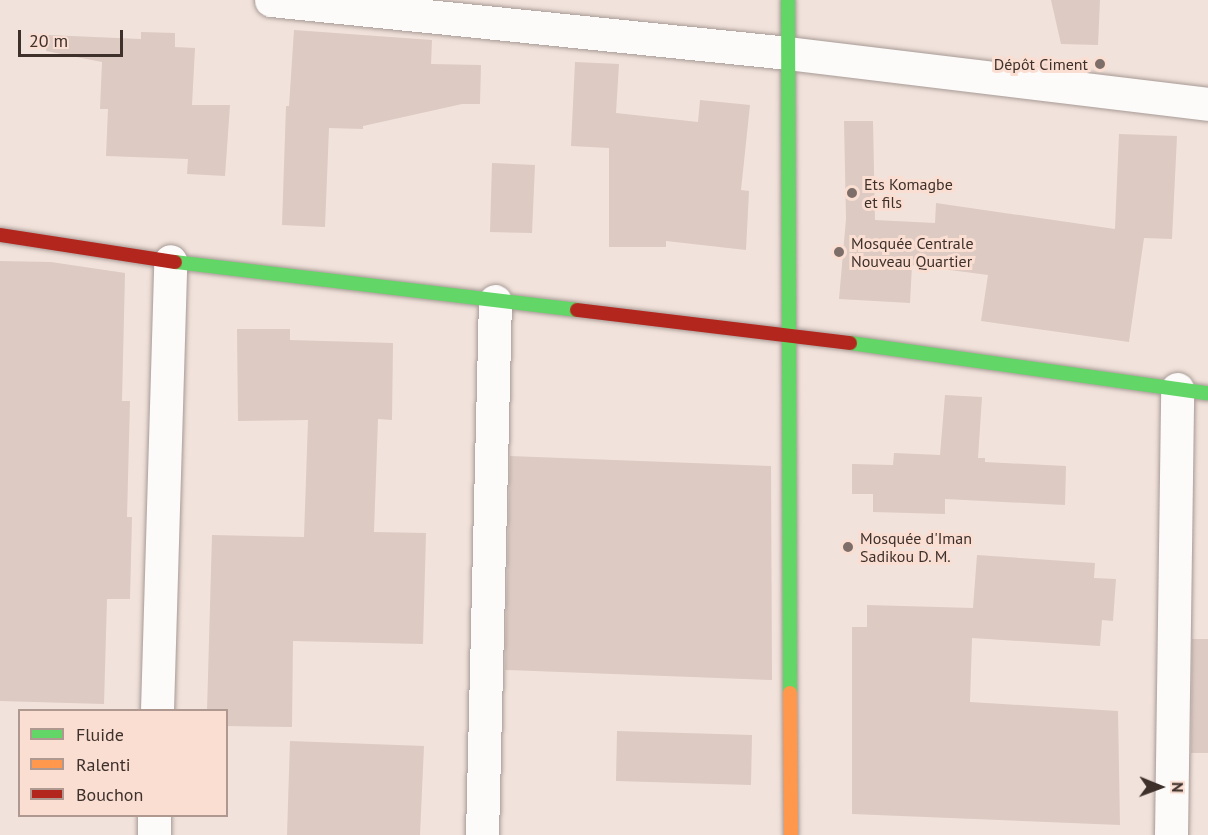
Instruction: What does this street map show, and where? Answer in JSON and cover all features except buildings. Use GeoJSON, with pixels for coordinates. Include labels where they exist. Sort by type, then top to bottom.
{"type":"FeatureCollection","features":[{"type":"Feature","properties":{"kind":"street"},"geometry":{"type":"LineString","coordinates":[[271,0],[788,53],[1208,104]]}},
{"type":"Feature","properties":{"kind":"street"},"geometry":{"type":"LineString","coordinates":[[788,0],[791,835]]}},
{"type":"Feature","properties":{"kind":"street"},"geometry":{"type":"LineString","coordinates":[[0,235],[170,261],[789,335],[1192,391],[1171,835]]}},
{"type":"Feature","properties":{"kind":"street"},"geometry":{"type":"LineString","coordinates":[[157,709],[170,261]]}},
{"type":"Feature","properties":{"kind":"street"},"geometry":{"type":"LineString","coordinates":[[482,835],[495,301]]}},
{"type":"Feature","properties":{"kind":"street"},"geometry":{"type":"LineString","coordinates":[[154,817],[154,835]]}},
{"type":"Feature","properties":{"kind":"traffic: fast"},"geometry":{"type":"LineString","coordinates":[[788,0],[790,693]]}},
{"type":"Feature","properties":{"kind":"traffic: fast"},"geometry":{"type":"LineString","coordinates":[[175,262],[577,310]]}},
{"type":"Feature","properties":{"kind":"traffic: fast"},"geometry":{"type":"LineString","coordinates":[[850,343],[1208,393]]}},
{"type":"Feature","properties":{"kind":"traffic: slow"},"geometry":{"type":"LineString","coordinates":[[790,693],[791,835]]}},
{"type":"Feature","properties":{"kind":"traffic: jam"},"geometry":{"type":"LineString","coordinates":[[0,235],[175,262]]}},
{"type":"Feature","properties":{"kind":"traffic: jam"},"geometry":{"type":"LineString","coordinates":[[577,310],[850,343]]}},
{"type":"Feature","properties":{"kind":"place","name":"Dépôt Ciment"},"geometry":{"type":"Point","coordinates":[1100,64]}},
{"type":"Feature","properties":{"kind":"place","name":"Ets Komagbe et fils"},"geometry":{"type":"Point","coordinates":[852,193]}},
{"type":"Feature","properties":{"kind":"place","name":"Mosquée Centrale Nouveau Quartier"},"geometry":{"type":"Point","coordinates":[839,252]}},
{"type":"Feature","properties":{"kind":"place","name":"Mosquée d'Iman Sadikou D. M."},"geometry":{"type":"Point","coordinates":[848,547]}}]}
